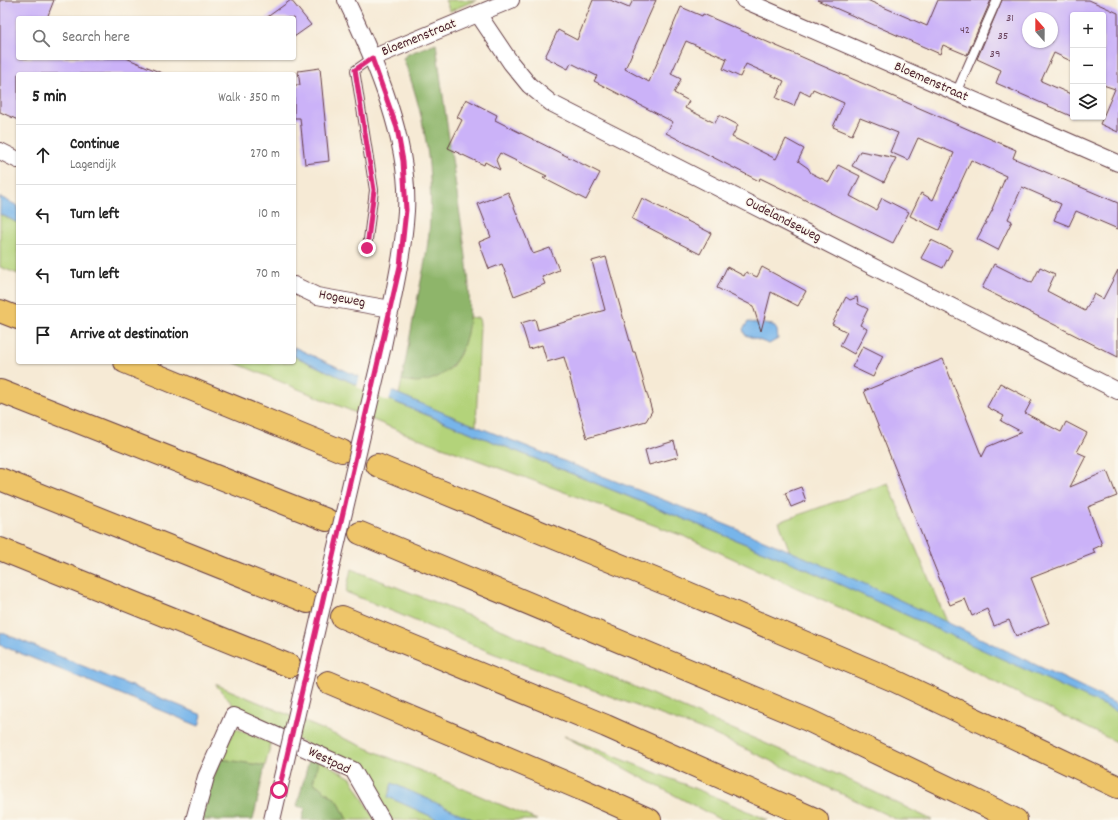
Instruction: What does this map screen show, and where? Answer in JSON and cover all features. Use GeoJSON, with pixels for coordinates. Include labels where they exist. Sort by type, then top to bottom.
{"type":"FeatureCollection","features":[{"type":"Feature","properties":{"kind":"highway"},"geometry":{"type":"LineString","coordinates":[[0,311],[16,317]]}},
{"type":"Feature","properties":{"kind":"highway"},"geometry":{"type":"LineString","coordinates":[[130,364],[342,451]]}},
{"type":"Feature","properties":{"kind":"highway"},"geometry":{"type":"LineString","coordinates":[[0,391],[327,520]]}},
{"type":"Feature","properties":{"kind":"highway"},"geometry":{"type":"LineString","coordinates":[[377,465],[669,585],[893,680],[1118,787]]}},
{"type":"Feature","properties":{"kind":"highway"},"geometry":{"type":"LineString","coordinates":[[0,479],[308,602]]}},
{"type":"Feature","properties":{"kind":"highway"},"geometry":{"type":"LineString","coordinates":[[360,534],[808,720],[1016,820]]}},
{"type":"Feature","properties":{"kind":"highway"},"geometry":{"type":"LineString","coordinates":[[0,549],[290,666]]}},
{"type":"Feature","properties":{"kind":"highway"},"geometry":{"type":"LineString","coordinates":[[342,616],[606,726],[817,820]]}},
{"type":"Feature","properties":{"kind":"highway"},"geometry":{"type":"LineString","coordinates":[[328,682],[574,786],[650,820]]}},
{"type":"Feature","properties":{"kind":"street"},"geometry":{"type":"LineString","coordinates":[[272,820],[400,266],[406,210],[403,161],[397,128],[372,58],[346,0]]}},
{"type":"Feature","properties":{"kind":"street","name":"Bloemenstraat"},"geometry":{"type":"LineString","coordinates":[[372,58],[511,0]]}},
{"type":"Feature","properties":{"kind":"street","name":"Bloemenstraat"},"geometry":{"type":"LineString","coordinates":[[744,0],[1118,163]]}},
{"type":"Feature","properties":{"kind":"street","name":"Oudelandseweg"},"geometry":{"type":"LineString","coordinates":[[478,14],[515,68],[529,85],[551,103],[1118,391]]}},
{"type":"Feature","properties":{"kind":"street"},"geometry":{"type":"LineString","coordinates":[[0,151],[16,159]]}},
{"type":"Feature","properties":{"kind":"street","name":"Hogeweg"},"geometry":{"type":"LineString","coordinates":[[296,286],[317,296],[390,309]]}},
{"type":"Feature","properties":{"kind":"street","name":"Westpad"},"geometry":{"type":"LineString","coordinates":[[194,820],[206,777],[233,716],[353,770],[382,820]]}},
{"type":"Feature","properties":{"kind":"lane"},"geometry":{"type":"LineString","coordinates":[[956,93],[996,0]]}},
{"type":"Feature","properties":{"kind":"lane"},"geometry":{"type":"LineString","coordinates":[[367,248],[374,190],[355,70],[372,58]]}},
{"type":"Feature","properties":{"kind":"green space"},"geometry":{"type":"Polygon","coordinates":[[[445,0],[476,0],[450,11],[445,0]]]}},
{"type":"Feature","properties":{"kind":"green space"},"geometry":{"type":"Polygon","coordinates":[[[436,43],[466,258],[470,305],[469,320],[464,345],[453,364],[437,378],[415,382],[402,380],[424,267],[431,197],[425,136],[416,97],[403,58],[408,54],[436,43]]]}},
{"type":"Feature","properties":{"kind":"green space"},"geometry":{"type":"Polygon","coordinates":[[[0,214],[16,222],[16,273],[0,267],[0,214]]]}},
{"type":"Feature","properties":{"kind":"green space"},"geometry":{"type":"Polygon","coordinates":[[[469,317],[479,318],[480,324],[476,426],[399,395],[402,380],[428,380],[451,368],[460,354],[467,331],[469,317]]]}},
{"type":"Feature","properties":{"kind":"green space"},"geometry":{"type":"Polygon","coordinates":[[[296,357],[390,400],[795,564],[1097,701],[1118,712],[1118,743],[915,642],[686,537],[407,434],[238,364],[296,364],[296,357]]]}},
{"type":"Feature","properties":{"kind":"green space"},"geometry":{"type":"Polygon","coordinates":[[[888,483],[948,624],[790,552],[779,522],[888,483]]]}},
{"type":"Feature","properties":{"kind":"green space"},"geometry":{"type":"Polygon","coordinates":[[[351,569],[482,621],[841,776],[932,820],[898,820],[713,734],[495,654],[346,592],[351,569]]]}},
{"type":"Feature","properties":{"kind":"green space"},"geometry":{"type":"Polygon","coordinates":[[[215,684],[537,820],[391,820],[382,804],[377,788],[363,770],[256,720],[233,705],[215,684]]]}},
{"type":"Feature","properties":{"kind":"green space"},"geometry":{"type":"Polygon","coordinates":[[[235,728],[271,743],[265,766],[221,759],[235,728]]]}},
{"type":"Feature","properties":{"kind":"green space"},"geometry":{"type":"Polygon","coordinates":[[[564,736],[706,793],[768,820],[721,820],[564,736]]]}},
{"type":"Feature","properties":{"kind":"green space"},"geometry":{"type":"Polygon","coordinates":[[[311,755],[351,778],[375,820],[347,820],[338,801],[313,782],[318,763],[311,755]]]}},
{"type":"Feature","properties":{"kind":"green space"},"geometry":{"type":"Polygon","coordinates":[[[310,756],[318,763],[313,782],[338,801],[347,820],[302,820],[305,808],[297,806],[310,756]]]}},
{"type":"Feature","properties":{"kind":"green space"},"geometry":{"type":"Polygon","coordinates":[[[221,759],[265,766],[253,820],[202,820],[209,785],[221,759]]]}},
{"type":"Feature","properties":{"kind":"water"},"geometry":{"type":"Polygon","coordinates":[[[0,197],[16,205],[16,222],[0,214],[0,197]]]}},
{"type":"Feature","properties":{"kind":"water"},"geometry":{"type":"Polygon","coordinates":[[[748,322],[773,325],[777,330],[778,339],[769,344],[745,335],[743,329],[748,322]]]}},
{"type":"Feature","properties":{"kind":"water"},"geometry":{"type":"Polygon","coordinates":[[[296,348],[417,402],[728,526],[829,568],[1097,694],[1118,705],[1118,712],[795,564],[390,400],[296,357],[296,348]]]}},
{"type":"Feature","properties":{"kind":"water"},"geometry":{"type":"Polygon","coordinates":[[[0,632],[202,715],[199,726],[0,645],[0,632]]]}},
{"type":"Feature","properties":{"kind":"water"},"geometry":{"type":"Polygon","coordinates":[[[392,783],[474,820],[439,820],[388,797],[392,783]]]}},
{"type":"Feature","properties":{"kind":"pier"},"geometry":{"type":"Polygon","coordinates":[[[360,375],[392,389],[389,402],[357,387],[360,375]]]}},
{"type":"Feature","properties":{"kind":"building"},"geometry":{"type":"Polygon","coordinates":[[[0,0],[54,0],[48,16],[16,16],[16,60],[131,60],[159,72],[16,72],[16,119],[0,112],[0,0]]]}},
{"type":"Feature","properties":{"kind":"building"},"geometry":{"type":"Polygon","coordinates":[[[291,0],[311,25],[296,36],[296,16],[269,16],[291,0]]]}},
{"type":"Feature","properties":{"kind":"building"},"geometry":{"type":"Polygon","coordinates":[[[593,0],[610,0],[629,8],[633,0],[656,0],[625,69],[649,82],[681,7],[702,16],[703,14],[1016,150],[1013,158],[1118,203],[1118,229],[1076,211],[1069,226],[1054,220],[1061,204],[1022,187],[1008,219],[1012,221],[998,250],[977,239],[993,209],[1006,176],[971,160],[939,230],[910,216],[921,193],[933,200],[954,153],[918,138],[908,160],[890,152],[898,133],[860,118],[852,135],[833,127],[844,103],[813,89],[810,96],[800,91],[794,106],[776,98],[784,81],[746,64],[740,77],[723,69],[727,59],[686,41],[671,74],[681,79],[674,93],[689,101],[685,108],[715,123],[719,115],[738,125],[732,137],[776,159],[786,139],[804,149],[798,161],[808,168],[811,173],[829,182],[838,165],[860,176],[850,196],[876,210],[882,198],[909,212],[893,243],[760,178],[759,181],[666,133],[673,122],[594,81],[597,76],[571,63],[568,69],[545,57],[558,30],[577,40],[593,0]]]}},
{"type":"Feature","properties":{"kind":"building"},"geometry":{"type":"Polygon","coordinates":[[[817,0],[867,0],[927,26],[938,0],[991,0],[967,55],[943,45],[940,54],[817,0]]]}},
{"type":"Feature","properties":{"kind":"building"},"geometry":{"type":"Polygon","coordinates":[[[1002,0],[1089,0],[1118,13],[1118,132],[1100,124],[1102,120],[1106,120],[1106,110],[1115,89],[1106,86],[1106,12],[1070,12],[1070,61],[1054,53],[1041,81],[1070,94],[1070,116],[996,83],[1001,70],[977,59],[1002,0]]]}},
{"type":"Feature","properties":{"kind":"building"},"geometry":{"type":"Polygon","coordinates":[[[320,68],[329,161],[305,164],[300,118],[296,118],[296,85],[300,85],[298,71],[320,68]]]}},
{"type":"Feature","properties":{"kind":"building"},"geometry":{"type":"Polygon","coordinates":[[[466,99],[497,115],[495,120],[600,173],[586,200],[543,178],[547,176],[500,153],[496,160],[500,170],[485,162],[484,165],[448,148],[462,120],[457,117],[466,99]]]}},
{"type":"Feature","properties":{"kind":"building"},"geometry":{"type":"Polygon","coordinates":[[[860,151],[896,158],[884,182],[852,166],[860,151]]]}},
{"type":"Feature","properties":{"kind":"building"},"geometry":{"type":"Polygon","coordinates":[[[508,192],[533,254],[550,248],[559,270],[542,277],[545,284],[514,296],[502,264],[489,269],[479,242],[491,237],[478,204],[508,192]]]}},
{"type":"Feature","properties":{"kind":"building"},"geometry":{"type":"Polygon","coordinates":[[[642,198],[711,233],[700,254],[632,219],[642,198]]]}},
{"type":"Feature","properties":{"kind":"building"},"geometry":{"type":"Polygon","coordinates":[[[931,240],[952,250],[943,268],[921,258],[931,240]]]}},
{"type":"Feature","properties":{"kind":"building"},"geometry":{"type":"Polygon","coordinates":[[[606,257],[633,352],[635,352],[652,411],[646,421],[587,438],[564,357],[547,362],[542,345],[529,349],[521,323],[535,319],[538,330],[605,310],[592,261],[606,257]]]}},
{"type":"Feature","properties":{"kind":"building"},"geometry":{"type":"Polygon","coordinates":[[[994,264],[1032,283],[1040,267],[1055,274],[1047,291],[1085,311],[1094,294],[1103,299],[1118,270],[1118,357],[982,288],[994,264]]]}},
{"type":"Feature","properties":{"kind":"building"},"geometry":{"type":"Polygon","coordinates":[[[727,267],[744,276],[746,272],[757,277],[762,267],[806,291],[798,306],[771,292],[761,331],[753,306],[717,288],[727,267]]]}},
{"type":"Feature","properties":{"kind":"building"},"geometry":{"type":"Polygon","coordinates":[[[846,297],[850,300],[857,297],[858,304],[868,309],[860,325],[867,329],[854,354],[840,346],[847,332],[832,324],[846,297]]]}},
{"type":"Feature","properties":{"kind":"building"},"geometry":{"type":"Polygon","coordinates":[[[863,346],[883,356],[873,377],[852,367],[863,346]]]}},
{"type":"Feature","properties":{"kind":"building"},"geometry":{"type":"Polygon","coordinates":[[[943,359],[982,457],[987,447],[1022,432],[1001,421],[1004,416],[987,407],[1000,383],[1032,400],[1025,413],[1061,432],[1066,422],[1087,433],[1077,452],[1086,456],[1070,487],[1107,471],[1117,496],[1088,507],[1102,545],[1093,549],[1095,553],[1031,578],[1049,623],[1016,636],[1009,620],[994,626],[987,609],[972,616],[965,599],[950,605],[864,391],[943,359]]]}},
{"type":"Feature","properties":{"kind":"building"},"geometry":{"type":"Polygon","coordinates":[[[674,441],[678,457],[649,465],[645,450],[674,441]]]}},
{"type":"Feature","properties":{"kind":"building"},"geometry":{"type":"Polygon","coordinates":[[[801,487],[806,501],[791,507],[785,493],[801,487]]]}},
{"type":"Feature","properties":{"kind":"route"},"geometry":{"type":"LineString","coordinates":[[279,790],[400,266],[406,210],[403,161],[397,128],[372,58],[355,70],[374,190],[367,248]]}}]}
